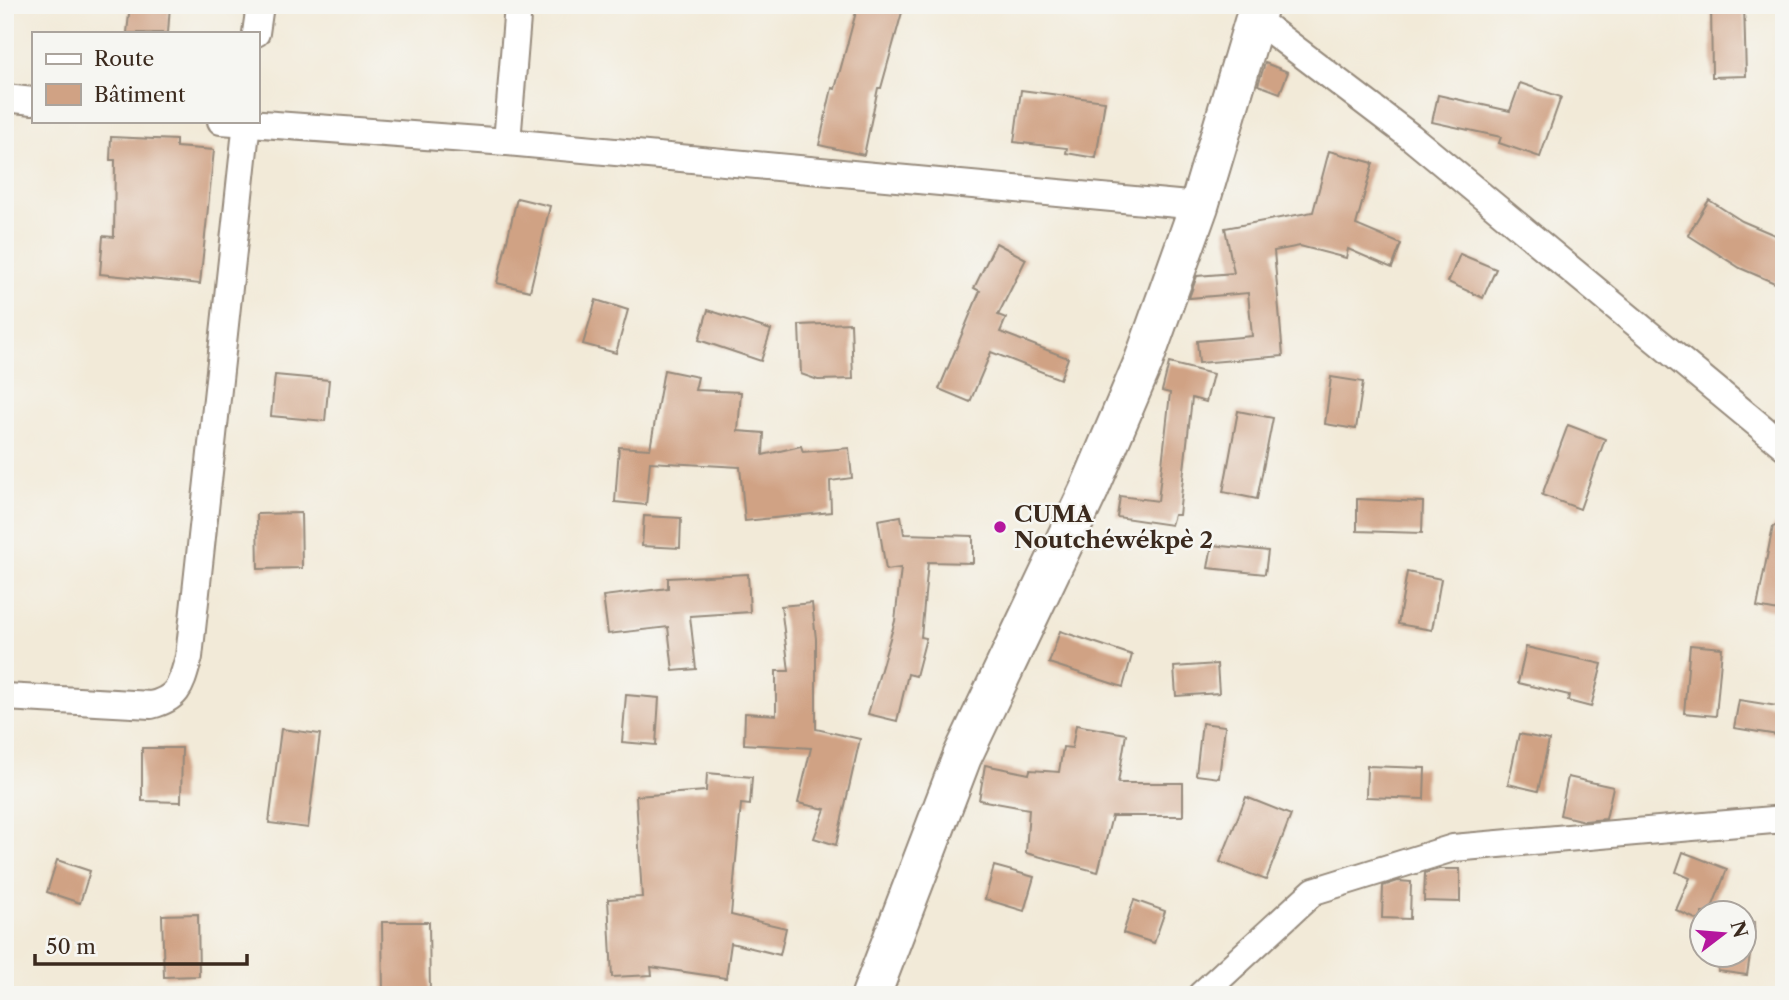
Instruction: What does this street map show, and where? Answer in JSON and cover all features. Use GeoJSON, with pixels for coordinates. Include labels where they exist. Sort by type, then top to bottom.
{"type":"FeatureCollection","features":[{"type":"Feature","properties":{"kind":"main road"},"geometry":{"type":"LineString","coordinates":[[871,995],[962,757],[1089,490],[1143,363],[1199,206],[1258,13]]}},
{"type":"Feature","properties":{"kind":"street"},"geometry":{"type":"LineString","coordinates":[[256,32],[260,5]]}},
{"type":"Feature","properties":{"kind":"street"},"geometry":{"type":"LineString","coordinates":[[507,142],[518,5]]}},
{"type":"Feature","properties":{"kind":"street"},"geometry":{"type":"LineString","coordinates":[[1258,13],[1783,443]]}},
{"type":"Feature","properties":{"kind":"street"},"geometry":{"type":"LineString","coordinates":[[5,98],[32,101]]}},
{"type":"Feature","properties":{"kind":"street"},"geometry":{"type":"LineString","coordinates":[[5,697],[150,705],[167,701],[179,688],[189,657],[238,122],[507,142],[1199,206]]}},
{"type":"Feature","properties":{"kind":"street"},"geometry":{"type":"LineString","coordinates":[[1201,995],[1314,891],[1453,848],[1784,819]]}},
{"type":"Feature","properties":{"kind":"building"},"geometry":{"type":"Polygon","coordinates":[[[130,5],[170,5],[168,32],[127,32],[130,5]]]}},
{"type":"Feature","properties":{"kind":"building"},"geometry":{"type":"Polygon","coordinates":[[[858,5],[904,5],[881,88],[878,88],[864,155],[819,145],[832,88],[835,89],[858,5]]]}},
{"type":"Feature","properties":{"kind":"building"},"geometry":{"type":"Polygon","coordinates":[[[1711,5],[1744,5],[1746,76],[1712,77],[1711,5]]]}},
{"type":"Feature","properties":{"kind":"building"},"geometry":{"type":"Polygon","coordinates":[[[1265,63],[1288,72],[1280,93],[1258,85],[1265,63]]]}},
{"type":"Feature","properties":{"kind":"building"},"geometry":{"type":"Polygon","coordinates":[[[1520,83],[1561,97],[1540,157],[1499,143],[1501,137],[1432,122],[1438,95],[1510,111],[1520,83]]]}},
{"type":"Feature","properties":{"kind":"building"},"geometry":{"type":"Polygon","coordinates":[[[1021,90],[1105,101],[1096,158],[1066,153],[1067,148],[1014,142],[1021,90]]]}},
{"type":"Feature","properties":{"kind":"building"},"geometry":{"type":"Polygon","coordinates":[[[111,137],[176,140],[176,147],[214,150],[200,284],[100,274],[103,236],[114,237],[115,160],[110,160],[111,137]]]}},
{"type":"Feature","properties":{"kind":"building"},"geometry":{"type":"Polygon","coordinates":[[[1329,151],[1373,163],[1356,225],[1401,244],[1392,268],[1348,249],[1346,258],[1300,246],[1274,251],[1283,356],[1199,363],[1197,341],[1252,336],[1248,293],[1189,298],[1197,276],[1234,273],[1225,228],[1313,212],[1329,151]]]}},
{"type":"Feature","properties":{"kind":"building"},"geometry":{"type":"Polygon","coordinates":[[[517,198],[550,206],[530,291],[497,283],[517,198]]]}},
{"type":"Feature","properties":{"kind":"building"},"geometry":{"type":"Polygon","coordinates":[[[1709,200],[1742,221],[1784,239],[1784,287],[1740,268],[1688,235],[1709,200]]]}},
{"type":"Feature","properties":{"kind":"building"},"geometry":{"type":"Polygon","coordinates":[[[996,243],[1026,259],[998,315],[1006,318],[1000,332],[1068,358],[1060,379],[991,352],[970,402],[939,389],[980,291],[974,288],[996,243]]]}},
{"type":"Feature","properties":{"kind":"building"},"geometry":{"type":"Polygon","coordinates":[[[1460,254],[1496,269],[1483,298],[1448,282],[1460,254]]]}},
{"type":"Feature","properties":{"kind":"building"},"geometry":{"type":"Polygon","coordinates":[[[596,300],[628,310],[616,353],[583,344],[596,300]]]}},
{"type":"Feature","properties":{"kind":"building"},"geometry":{"type":"Polygon","coordinates":[[[708,310],[771,330],[761,361],[699,340],[708,310]]]}},
{"type":"Feature","properties":{"kind":"building"},"geometry":{"type":"Polygon","coordinates":[[[851,323],[853,379],[818,380],[801,374],[799,325],[851,323]]]}},
{"type":"Feature","properties":{"kind":"building"},"geometry":{"type":"Polygon","coordinates":[[[1169,363],[1213,374],[1206,402],[1192,398],[1179,515],[1174,515],[1171,525],[1117,517],[1120,496],[1158,501],[1170,393],[1162,391],[1169,363]]]}},
{"type":"Feature","properties":{"kind":"building"},"geometry":{"type":"Polygon","coordinates":[[[664,370],[698,377],[695,390],[741,392],[738,431],[764,433],[763,455],[801,446],[803,452],[849,448],[852,478],[830,481],[831,512],[745,521],[740,467],[650,462],[646,505],[615,502],[619,447],[650,449],[664,370]]]}},
{"type":"Feature","properties":{"kind":"building"},"geometry":{"type":"Polygon","coordinates":[[[275,375],[329,380],[325,421],[271,416],[275,375]]]}},
{"type":"Feature","properties":{"kind":"building"},"geometry":{"type":"Polygon","coordinates":[[[1331,377],[1363,382],[1356,429],[1325,424],[1331,377]]]}},
{"type":"Feature","properties":{"kind":"building"},"geometry":{"type":"Polygon","coordinates":[[[1238,411],[1273,418],[1257,499],[1223,492],[1238,411]]]}},
{"type":"Feature","properties":{"kind":"building"},"geometry":{"type":"Polygon","coordinates":[[[1568,425],[1605,439],[1580,509],[1542,495],[1568,425]]]}},
{"type":"Feature","properties":{"kind":"building"},"geometry":{"type":"Polygon","coordinates":[[[1357,499],[1423,502],[1422,533],[1357,531],[1357,499]]]}},
{"type":"Feature","properties":{"kind":"building"},"geometry":{"type":"Polygon","coordinates":[[[301,513],[302,568],[258,569],[257,514],[301,513]]]}},
{"type":"Feature","properties":{"kind":"building"},"geometry":{"type":"Polygon","coordinates":[[[644,516],[681,518],[680,548],[642,546],[644,516]]]}},
{"type":"Feature","properties":{"kind":"building"},"geometry":{"type":"Polygon","coordinates":[[[901,516],[904,534],[973,536],[973,563],[928,562],[921,637],[926,638],[916,676],[908,674],[897,721],[868,714],[895,621],[901,568],[886,570],[878,520],[901,516]]]}},
{"type":"Feature","properties":{"kind":"building"},"geometry":{"type":"Polygon","coordinates":[[[1773,526],[1784,527],[1784,612],[1757,607],[1773,526]]]}},
{"type":"Feature","properties":{"kind":"building"},"geometry":{"type":"Polygon","coordinates":[[[1212,545],[1268,551],[1265,574],[1208,568],[1212,545]]]}},
{"type":"Feature","properties":{"kind":"building"},"geometry":{"type":"Polygon","coordinates":[[[1407,572],[1441,579],[1432,630],[1398,624],[1407,572]]]}},
{"type":"Feature","properties":{"kind":"building"},"geometry":{"type":"Polygon","coordinates":[[[748,574],[750,612],[690,616],[696,669],[673,671],[668,627],[608,634],[603,596],[668,588],[668,578],[748,574]]]}},
{"type":"Feature","properties":{"kind":"building"},"geometry":{"type":"Polygon","coordinates":[[[812,603],[816,639],[816,729],[860,739],[836,845],[814,838],[825,809],[798,803],[811,748],[744,744],[745,713],[776,715],[776,671],[789,671],[781,606],[812,603]]]}},
{"type":"Feature","properties":{"kind":"building"},"geometry":{"type":"Polygon","coordinates":[[[1060,631],[1132,655],[1123,687],[1049,663],[1060,631]]]}},
{"type":"Feature","properties":{"kind":"building"},"geometry":{"type":"Polygon","coordinates":[[[1690,645],[1722,648],[1716,716],[1684,713],[1690,645]]]}},
{"type":"Feature","properties":{"kind":"building"},"geometry":{"type":"Polygon","coordinates":[[[1526,647],[1602,664],[1591,707],[1568,701],[1569,695],[1518,683],[1526,647]]]}},
{"type":"Feature","properties":{"kind":"building"},"geometry":{"type":"Polygon","coordinates":[[[1217,664],[1219,693],[1176,696],[1174,667],[1217,664]]]}},
{"type":"Feature","properties":{"kind":"building"},"geometry":{"type":"Polygon","coordinates":[[[626,695],[659,698],[656,745],[622,742],[626,695]]]}},
{"type":"Feature","properties":{"kind":"building"},"geometry":{"type":"Polygon","coordinates":[[[1739,700],[1784,707],[1784,736],[1734,728],[1739,700]]]}},
{"type":"Feature","properties":{"kind":"building"},"geometry":{"type":"Polygon","coordinates":[[[1202,723],[1225,726],[1219,778],[1196,775],[1202,723]]]}},
{"type":"Feature","properties":{"kind":"building"},"geometry":{"type":"Polygon","coordinates":[[[1076,725],[1126,734],[1118,783],[1183,783],[1183,816],[1112,816],[1098,872],[1026,853],[1029,809],[979,800],[985,765],[1029,774],[1030,770],[1059,772],[1063,747],[1072,748],[1076,725]]]}},
{"type":"Feature","properties":{"kind":"building"},"geometry":{"type":"Polygon","coordinates":[[[281,729],[320,734],[308,828],[269,823],[281,729]]]}},
{"type":"Feature","properties":{"kind":"building"},"geometry":{"type":"Polygon","coordinates":[[[1519,734],[1549,740],[1538,791],[1508,784],[1519,734]]]}},
{"type":"Feature","properties":{"kind":"building"},"geometry":{"type":"Polygon","coordinates":[[[142,748],[182,748],[181,802],[142,801],[142,748]]]}},
{"type":"Feature","properties":{"kind":"building"},"geometry":{"type":"Polygon","coordinates":[[[1367,766],[1425,768],[1424,799],[1366,797],[1367,766]]]}},
{"type":"Feature","properties":{"kind":"building"},"geometry":{"type":"Polygon","coordinates":[[[707,773],[752,777],[750,805],[741,804],[731,915],[786,928],[780,955],[731,943],[726,978],[651,967],[652,975],[612,977],[608,899],[642,897],[636,796],[706,791],[707,773]]]}},
{"type":"Feature","properties":{"kind":"building"},"geometry":{"type":"Polygon","coordinates":[[[1568,777],[1613,787],[1606,819],[1584,821],[1560,815],[1568,777]]]}},
{"type":"Feature","properties":{"kind":"building"},"geometry":{"type":"Polygon","coordinates":[[[1246,797],[1291,815],[1266,880],[1220,862],[1246,797]]]}},
{"type":"Feature","properties":{"kind":"building"},"geometry":{"type":"Polygon","coordinates":[[[1683,852],[1727,869],[1716,898],[1688,898],[1688,916],[1676,910],[1690,878],[1676,872],[1683,852]]]}},
{"type":"Feature","properties":{"kind":"building"},"geometry":{"type":"Polygon","coordinates":[[[57,860],[90,871],[80,903],[47,892],[57,860]]]}},
{"type":"Feature","properties":{"kind":"building"},"geometry":{"type":"Polygon","coordinates":[[[994,866],[1034,877],[1024,911],[985,899],[994,866]]]}},
{"type":"Feature","properties":{"kind":"building"},"geometry":{"type":"Polygon","coordinates":[[[1439,869],[1460,869],[1460,902],[1424,901],[1425,873],[1439,869]]]}},
{"type":"Feature","properties":{"kind":"building"},"geometry":{"type":"Polygon","coordinates":[[[1398,881],[1411,882],[1410,919],[1382,918],[1383,886],[1398,881]]]}},
{"type":"Feature","properties":{"kind":"building"},"geometry":{"type":"Polygon","coordinates":[[[1134,900],[1165,911],[1154,943],[1123,933],[1134,900]]]}},
{"type":"Feature","properties":{"kind":"building"},"geometry":{"type":"Polygon","coordinates":[[[198,914],[199,976],[164,977],[162,915],[198,914]]]}},
{"type":"Feature","properties":{"kind":"building"},"geometry":{"type":"Polygon","coordinates":[[[382,922],[429,922],[430,995],[383,995],[382,922]]]}},
{"type":"Feature","properties":{"kind":"building"},"geometry":{"type":"Polygon","coordinates":[[[1719,968],[1748,968],[1747,975],[1718,971],[1719,968]]]}},
{"type":"Feature","properties":{"kind":"place","name":"CUMA Noutchéwékpè 2"},"geometry":{"type":"Point","coordinates":[1000,527]}}]}
